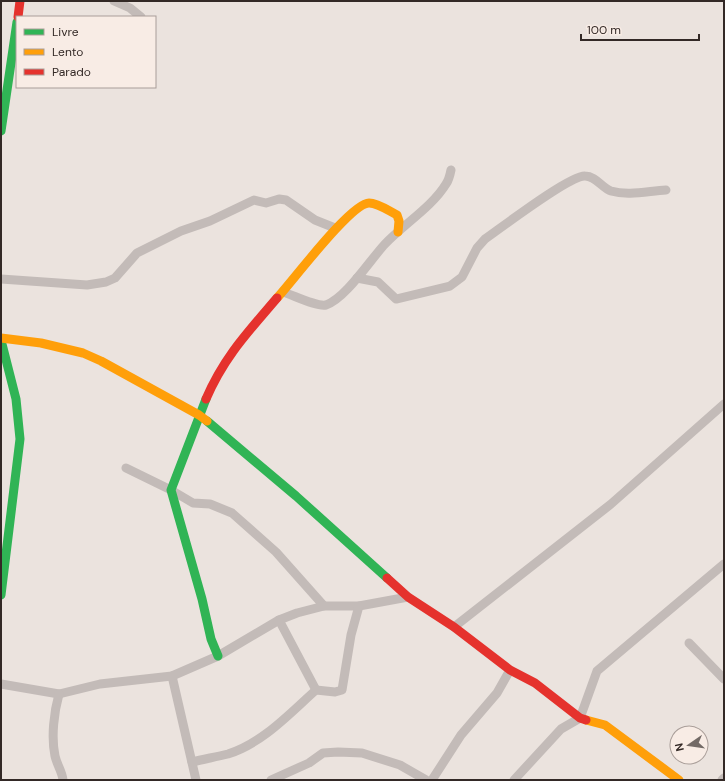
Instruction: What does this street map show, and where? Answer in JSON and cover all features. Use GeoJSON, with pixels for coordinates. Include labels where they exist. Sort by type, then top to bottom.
{"type":"FeatureCollection","features":[{"type":"Feature","properties":{"kind":"street"},"geometry":{"type":"LineString","coordinates":[[18,16],[20,1]]}},
{"type":"Feature","properties":{"kind":"street"},"geometry":{"type":"LineString","coordinates":[[114,1],[130,8],[140,16]]}},
{"type":"Feature","properties":{"kind":"street"},"geometry":{"type":"LineString","coordinates":[[1,131],[3,101],[16,28]]}},
{"type":"Feature","properties":{"kind":"street"},"geometry":{"type":"LineString","coordinates":[[282,292],[320,305],[326,305],[357,278],[385,244],[446,185],[451,170]]}},
{"type":"Feature","properties":{"kind":"street"},"geometry":{"type":"LineString","coordinates":[[357,278],[378,282],[396,299],[450,286],[462,277],[477,248],[484,239],[556,188],[581,176],[594,179],[609,190],[623,193],[666,190]]}},
{"type":"Feature","properties":{"kind":"street"},"geometry":{"type":"LineString","coordinates":[[1,279],[81,285],[106,282],[115,278],[137,253],[181,231],[210,221],[254,200],[266,203],[279,199],[286,200],[315,220],[335,228]]}},
{"type":"Feature","properties":{"kind":"street"},"geometry":{"type":"LineString","coordinates":[[218,656],[211,639],[202,599],[172,490],[199,414],[217,374],[237,345],[318,251],[335,228],[358,207],[368,203],[380,206],[397,215],[399,221],[398,232]]}},
{"type":"Feature","properties":{"kind":"street"},"geometry":{"type":"LineString","coordinates":[[1,594],[20,439],[16,399],[1,339],[41,343],[82,352],[199,414],[296,496],[408,597],[454,627],[510,670],[535,683],[580,718],[605,725],[679,780]]}},
{"type":"Feature","properties":{"kind":"street"},"geometry":{"type":"LineString","coordinates":[[454,627],[611,504],[724,404]]}},
{"type":"Feature","properties":{"kind":"street"},"geometry":{"type":"LineString","coordinates":[[126,468],[172,490],[193,504],[210,504],[232,513],[276,552],[324,606]]}},
{"type":"Feature","properties":{"kind":"street"},"geometry":{"type":"LineString","coordinates":[[514,780],[561,729],[580,718],[597,671],[724,564]]}},
{"type":"Feature","properties":{"kind":"street"},"geometry":{"type":"LineString","coordinates":[[1,684],[59,694],[100,684],[172,676],[218,656],[279,620],[297,613],[324,606],[359,606],[408,597]]}},
{"type":"Feature","properties":{"kind":"street"},"geometry":{"type":"LineString","coordinates":[[192,762],[228,754],[255,741],[270,731],[316,690],[339,692],[344,687],[351,635],[359,606]]}},
{"type":"Feature","properties":{"kind":"street"},"geometry":{"type":"LineString","coordinates":[[279,620],[316,690]]}},
{"type":"Feature","properties":{"kind":"street"},"geometry":{"type":"LineString","coordinates":[[689,643],[724,679]]}},
{"type":"Feature","properties":{"kind":"street"},"geometry":{"type":"LineString","coordinates":[[432,780],[461,735],[497,693],[510,670]]}},
{"type":"Feature","properties":{"kind":"street"},"geometry":{"type":"LineString","coordinates":[[172,676],[196,780]]}},
{"type":"Feature","properties":{"kind":"street"},"geometry":{"type":"LineString","coordinates":[[59,694],[53,715],[55,756],[62,772],[63,780]]}},
{"type":"Feature","properties":{"kind":"street"},"geometry":{"type":"LineString","coordinates":[[271,780],[309,763],[323,753],[338,752],[362,753],[400,764],[426,780]]}},
{"type":"Feature","properties":{"kind":"traffic: fast"},"geometry":{"type":"LineString","coordinates":[[1,131],[16,29]]}},
{"type":"Feature","properties":{"kind":"traffic: fast"},"geometry":{"type":"LineString","coordinates":[[1,340],[16,399],[20,439],[1,595]]}},
{"type":"Feature","properties":{"kind":"traffic: fast"},"geometry":{"type":"LineString","coordinates":[[206,399],[171,490],[202,599],[211,639],[218,656]]}},
{"type":"Feature","properties":{"kind":"traffic: fast"},"geometry":{"type":"LineString","coordinates":[[207,421],[296,496],[387,578]]}},
{"type":"Feature","properties":{"kind":"traffic: slow"},"geometry":{"type":"LineString","coordinates":[[277,298],[322,244],[360,206],[372,203],[397,215],[399,221],[398,232]]}},
{"type":"Feature","properties":{"kind":"traffic: slow"},"geometry":{"type":"LineString","coordinates":[[1,338],[41,343],[83,353],[101,361],[199,415],[207,421]]}},
{"type":"Feature","properties":{"kind":"traffic: slow"},"geometry":{"type":"LineString","coordinates":[[586,720],[605,725],[679,780]]}},
{"type":"Feature","properties":{"kind":"traffic: jam"},"geometry":{"type":"LineString","coordinates":[[18,16],[20,1]]}},
{"type":"Feature","properties":{"kind":"traffic: jam"},"geometry":{"type":"LineString","coordinates":[[206,399],[221,370],[237,346],[277,298]]}},
{"type":"Feature","properties":{"kind":"traffic: jam"},"geometry":{"type":"LineString","coordinates":[[387,578],[408,597],[454,627],[510,670],[535,683],[580,718],[586,720]]}}]}
